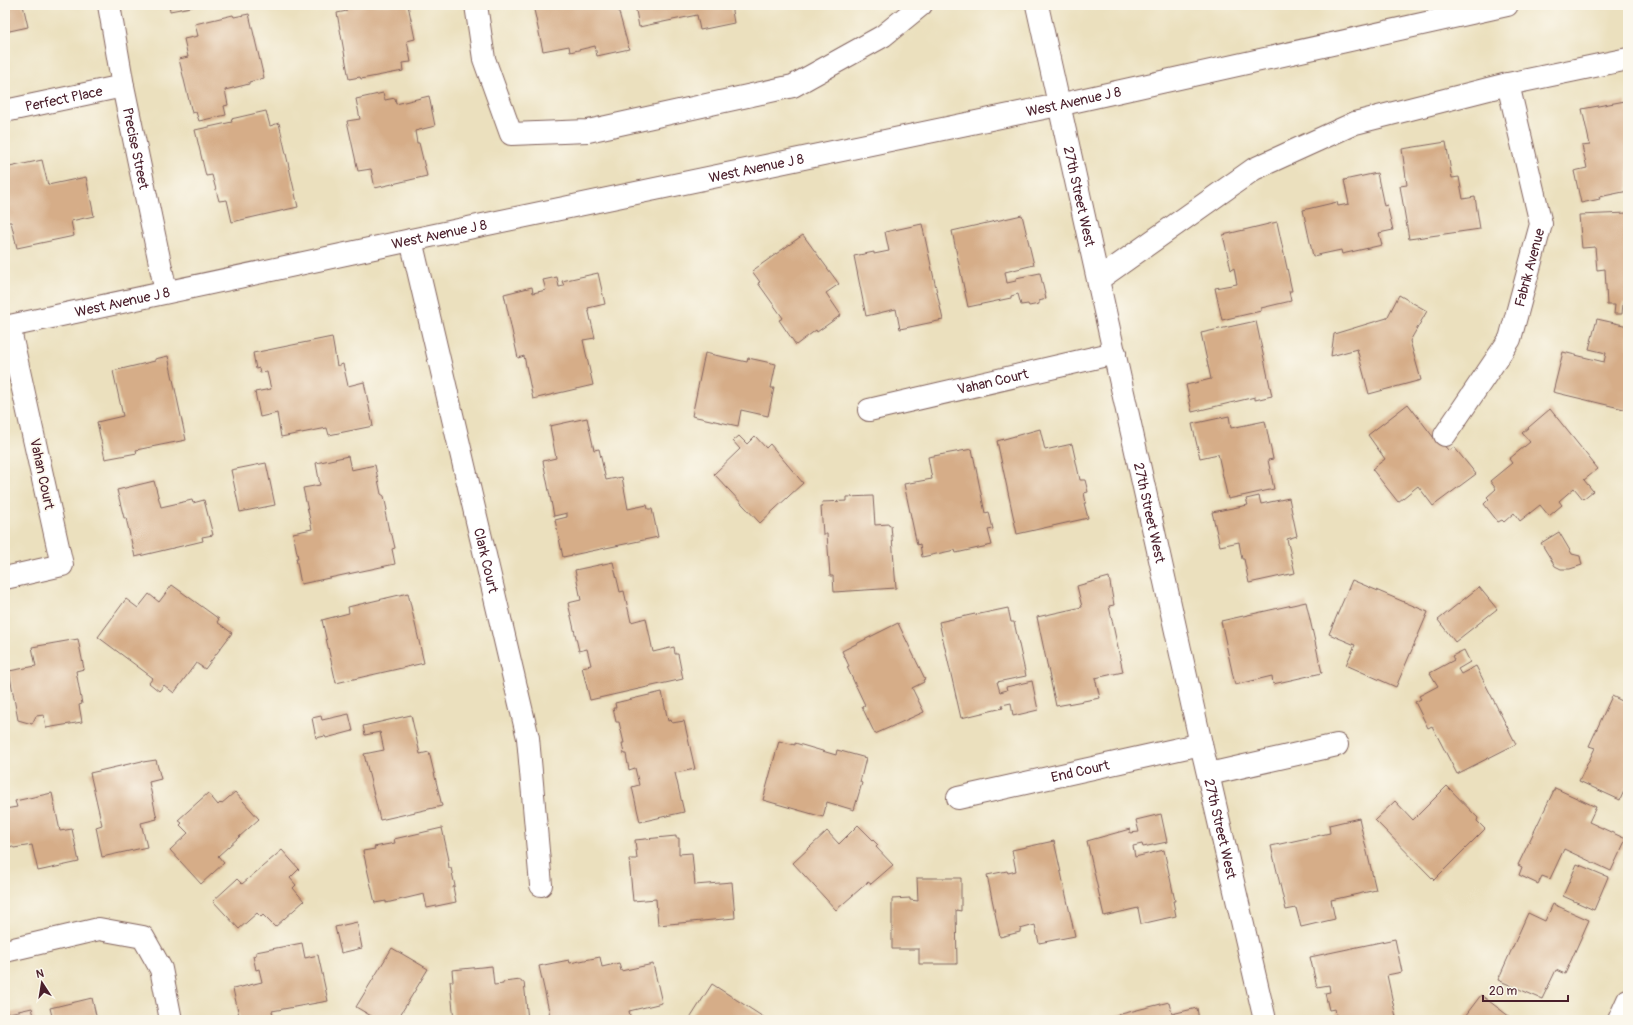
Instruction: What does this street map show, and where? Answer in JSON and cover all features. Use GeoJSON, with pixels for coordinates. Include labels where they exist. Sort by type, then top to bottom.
{"type":"FeatureCollection","features":[{"type":"Feature","properties":{"kind":"street","name":"Precise Street"},"geometry":{"type":"LineString","coordinates":[[109,5],[123,86],[166,292]]}},
{"type":"Feature","properties":{"kind":"street"},"geometry":{"type":"LineString","coordinates":[[476,5],[484,59],[511,134],[588,131],[793,86],[883,36],[921,5]]}},
{"type":"Feature","properties":{"kind":"street","name":"27th Street West"},"geometry":{"type":"LineString","coordinates":[[1037,5],[1201,744],[1265,1020]]}},
{"type":"Feature","properties":{"kind":"street","name":"West Avenue J 8"},"geometry":{"type":"LineString","coordinates":[[7,327],[411,240],[1058,105],[1507,5]]}},
{"type":"Feature","properties":{"kind":"street"},"geometry":{"type":"LineString","coordinates":[[1099,279],[1254,168],[1355,123],[1508,84],[1628,59]]}},
{"type":"Feature","properties":{"kind":"street","name":"Fabrik Avenue"},"geometry":{"type":"LineString","coordinates":[[1445,435],[1510,339],[1541,224],[1508,84]]}},
{"type":"Feature","properties":{"kind":"street","name":"Perfect Place"},"geometry":{"type":"LineString","coordinates":[[5,111],[123,86]]}},
{"type":"Feature","properties":{"kind":"street","name":"Clark Court"},"geometry":{"type":"LineString","coordinates":[[411,240],[528,738],[541,885]]}},
{"type":"Feature","properties":{"kind":"street","name":"Vahan Court"},"geometry":{"type":"LineString","coordinates":[[5,578],[62,565],[7,327]]}},
{"type":"Feature","properties":{"kind":"street","name":"Vahan Court"},"geometry":{"type":"LineString","coordinates":[[869,410],[1115,353]]}},
{"type":"Feature","properties":{"kind":"street","name":"End Court"},"geometry":{"type":"LineString","coordinates":[[958,798],[1201,744]]}},
{"type":"Feature","properties":{"kind":"street"},"geometry":{"type":"LineString","coordinates":[[1209,774],[1337,745]]}},
{"type":"Feature","properties":{"kind":"street"},"geometry":{"type":"LineString","coordinates":[[5,951],[99,929],[143,936],[161,969],[172,1020]]}},
{"type":"Feature","properties":{"kind":"street"},"geometry":{"type":"LineString","coordinates":[[1619,1020],[1628,1000]]}},
{"type":"Feature","properties":{"kind":"building"},"geometry":{"type":"Polygon","coordinates":[[[5,5],[23,5],[28,27],[5,32],[5,5]]]}},
{"type":"Feature","properties":{"kind":"building"},"geometry":{"type":"Polygon","coordinates":[[[169,5],[196,5],[196,6],[170,11],[169,5]]]}},
{"type":"Feature","properties":{"kind":"building"},"geometry":{"type":"Polygon","coordinates":[[[365,5],[408,5],[415,39],[407,41],[411,62],[402,63],[403,71],[361,79],[360,77],[349,79],[337,13],[347,11],[346,8],[365,5]]]}},
{"type":"Feature","properties":{"kind":"building"},"geometry":{"type":"Polygon","coordinates":[[[533,5],[617,5],[629,49],[597,56],[595,46],[570,52],[569,46],[543,51],[533,5]]]}},
{"type":"Feature","properties":{"kind":"building"},"geometry":{"type":"Polygon","coordinates":[[[635,5],[731,5],[734,23],[700,30],[697,15],[639,27],[635,5]]]}},
{"type":"Feature","properties":{"kind":"building"},"geometry":{"type":"Polygon","coordinates":[[[249,14],[264,78],[249,82],[249,84],[225,90],[228,105],[224,106],[226,115],[199,121],[196,112],[192,113],[179,59],[188,57],[184,39],[198,36],[195,24],[233,15],[234,17],[249,14]]]}},
{"type":"Feature","properties":{"kind":"building"},"geometry":{"type":"Polygon","coordinates":[[[383,93],[385,100],[395,98],[396,104],[429,96],[435,126],[415,131],[427,176],[375,188],[371,169],[358,171],[347,121],[360,119],[356,99],[383,93]]]}},
{"type":"Feature","properties":{"kind":"building"},"geometry":{"type":"Polygon","coordinates":[[[1625,101],[1628,112],[1628,191],[1599,197],[1600,199],[1581,203],[1574,171],[1587,168],[1582,146],[1590,145],[1582,109],[1625,101]]]}},
{"type":"Feature","properties":{"kind":"building"},"geometry":{"type":"Polygon","coordinates":[[[266,111],[270,126],[279,123],[298,207],[232,222],[227,200],[219,201],[212,175],[206,176],[195,130],[232,122],[231,119],[266,111]]]}},
{"type":"Feature","properties":{"kind":"building"},"geometry":{"type":"Polygon","coordinates":[[[1446,142],[1452,178],[1459,177],[1463,199],[1475,197],[1480,229],[1409,239],[1400,186],[1407,185],[1402,149],[1446,142]]]}},
{"type":"Feature","properties":{"kind":"building"},"geometry":{"type":"Polygon","coordinates":[[[42,160],[48,185],[86,177],[94,216],[71,221],[74,236],[17,248],[11,222],[6,222],[5,216],[5,168],[42,160]]]}},
{"type":"Feature","properties":{"kind":"building"},"geometry":{"type":"Polygon","coordinates":[[[1377,173],[1384,206],[1387,205],[1393,230],[1379,233],[1382,245],[1342,254],[1341,250],[1313,256],[1303,210],[1337,202],[1338,206],[1349,204],[1344,180],[1377,173]]]}},
{"type":"Feature","properties":{"kind":"building"},"geometry":{"type":"Polygon","coordinates":[[[1628,213],[1628,303],[1623,303],[1622,314],[1614,314],[1615,305],[1607,305],[1605,269],[1597,270],[1595,247],[1582,248],[1579,215],[1628,213]]]}},
{"type":"Feature","properties":{"kind":"building"},"geometry":{"type":"Polygon","coordinates":[[[1022,215],[1034,265],[1005,272],[1007,283],[1016,281],[1016,278],[1040,273],[1046,299],[1039,301],[1039,304],[1029,306],[1028,304],[1021,305],[1018,294],[1011,296],[1011,298],[968,307],[952,231],[1022,215]]]}},
{"type":"Feature","properties":{"kind":"building"},"geometry":{"type":"Polygon","coordinates":[[[1277,222],[1292,291],[1289,291],[1291,301],[1261,308],[1261,311],[1222,320],[1215,288],[1237,284],[1234,268],[1231,270],[1223,235],[1277,222]]]}},
{"type":"Feature","properties":{"kind":"building"},"geometry":{"type":"Polygon","coordinates":[[[922,224],[943,320],[900,329],[896,309],[866,316],[854,256],[889,251],[885,232],[922,224]]]}},
{"type":"Feature","properties":{"kind":"building"},"geometry":{"type":"Polygon","coordinates":[[[803,235],[839,284],[826,293],[841,315],[817,332],[816,330],[796,345],[779,320],[783,318],[758,283],[760,282],[752,271],[803,235]]]}},
{"type":"Feature","properties":{"kind":"building"},"geometry":{"type":"Polygon","coordinates":[[[598,273],[605,304],[588,308],[595,338],[583,340],[593,385],[533,399],[524,356],[518,358],[504,294],[532,287],[533,293],[546,290],[543,280],[557,277],[559,287],[564,286],[562,281],[598,273]]]}},
{"type":"Feature","properties":{"kind":"building"},"geometry":{"type":"Polygon","coordinates":[[[1399,295],[1427,311],[1410,341],[1421,380],[1369,394],[1357,349],[1331,356],[1334,334],[1387,318],[1399,295]]]}},
{"type":"Feature","properties":{"kind":"building"},"geometry":{"type":"Polygon","coordinates":[[[1597,319],[1628,326],[1628,410],[1553,392],[1563,352],[1604,362],[1606,353],[1589,349],[1597,319]]]}},
{"type":"Feature","properties":{"kind":"building"},"geometry":{"type":"Polygon","coordinates":[[[1256,321],[1272,396],[1255,400],[1255,397],[1192,412],[1186,385],[1211,379],[1201,333],[1256,321]]]}},
{"type":"Feature","properties":{"kind":"building"},"geometry":{"type":"Polygon","coordinates":[[[332,337],[337,366],[343,364],[348,386],[364,382],[373,426],[329,435],[327,428],[281,437],[277,413],[260,417],[255,392],[271,389],[267,372],[260,373],[259,368],[256,369],[253,353],[332,337]]]}},
{"type":"Feature","properties":{"kind":"building"},"geometry":{"type":"Polygon","coordinates":[[[705,353],[747,362],[748,358],[776,364],[771,388],[774,388],[768,416],[741,410],[738,426],[692,416],[705,353]]]}},
{"type":"Feature","properties":{"kind":"building"},"geometry":{"type":"Polygon","coordinates":[[[168,356],[186,440],[136,450],[137,453],[105,459],[97,422],[123,416],[113,371],[155,361],[155,359],[168,356]]]}},
{"type":"Feature","properties":{"kind":"building"},"geometry":{"type":"Polygon","coordinates":[[[1408,404],[1437,442],[1439,440],[1449,451],[1454,447],[1476,474],[1433,506],[1418,486],[1398,502],[1372,469],[1385,459],[1368,435],[1408,404]]]}},
{"type":"Feature","properties":{"kind":"building"},"geometry":{"type":"Polygon","coordinates":[[[1550,409],[1598,469],[1584,480],[1593,491],[1583,499],[1574,488],[1559,501],[1562,505],[1549,516],[1540,505],[1520,521],[1514,513],[1504,522],[1502,520],[1498,522],[1484,504],[1489,499],[1487,497],[1496,489],[1490,481],[1512,463],[1509,459],[1530,442],[1522,433],[1550,409]]]}},
{"type":"Feature","properties":{"kind":"building"},"geometry":{"type":"Polygon","coordinates":[[[1229,416],[1231,428],[1265,421],[1273,459],[1268,460],[1274,489],[1228,499],[1218,454],[1200,458],[1192,424],[1229,416]]]}},
{"type":"Feature","properties":{"kind":"building"},"geometry":{"type":"Polygon","coordinates":[[[587,418],[594,450],[599,449],[606,480],[622,477],[628,509],[647,505],[648,509],[652,509],[658,537],[563,557],[555,520],[567,517],[567,513],[554,516],[543,461],[556,458],[550,426],[587,418]]]}},
{"type":"Feature","properties":{"kind":"building"},"geometry":{"type":"Polygon","coordinates":[[[1040,429],[1045,450],[1072,444],[1080,480],[1085,480],[1088,492],[1084,493],[1086,503],[1084,503],[1088,518],[1017,534],[997,441],[1040,429]]]}},
{"type":"Feature","properties":{"kind":"building"},"geometry":{"type":"Polygon","coordinates":[[[739,436],[747,444],[755,436],[766,448],[770,444],[803,483],[760,523],[714,474],[740,449],[733,441],[739,436]]]}},
{"type":"Feature","properties":{"kind":"building"},"geometry":{"type":"Polygon","coordinates":[[[972,449],[985,513],[989,512],[993,529],[988,530],[992,545],[956,553],[955,550],[922,557],[920,544],[917,545],[904,484],[932,479],[928,457],[972,449]]]}},
{"type":"Feature","properties":{"kind":"building"},"geometry":{"type":"Polygon","coordinates":[[[348,456],[351,470],[375,465],[381,494],[384,496],[387,510],[385,512],[389,531],[392,535],[395,548],[392,549],[395,564],[301,584],[293,533],[312,529],[303,488],[320,485],[316,463],[348,456]]]}},
{"type":"Feature","properties":{"kind":"building"},"geometry":{"type":"Polygon","coordinates":[[[266,463],[275,505],[240,512],[231,470],[266,463]]]}},
{"type":"Feature","properties":{"kind":"building"},"geometry":{"type":"Polygon","coordinates":[[[154,481],[161,507],[192,500],[193,503],[204,500],[213,535],[202,537],[203,541],[135,557],[126,518],[124,518],[117,490],[154,481]]]}},
{"type":"Feature","properties":{"kind":"building"},"geometry":{"type":"Polygon","coordinates":[[[873,496],[875,525],[891,525],[896,588],[834,592],[833,576],[830,576],[827,534],[823,534],[822,502],[847,501],[847,497],[873,496]]]}},
{"type":"Feature","properties":{"kind":"building"},"geometry":{"type":"Polygon","coordinates":[[[1259,496],[1261,504],[1289,498],[1297,536],[1287,539],[1295,573],[1249,583],[1239,542],[1220,546],[1212,512],[1248,505],[1246,499],[1259,496]]]}},
{"type":"Feature","properties":{"kind":"building"},"geometry":{"type":"Polygon","coordinates":[[[1559,532],[1572,554],[1580,556],[1582,565],[1570,569],[1561,569],[1555,566],[1541,543],[1559,532]]]}},
{"type":"Feature","properties":{"kind":"building"},"geometry":{"type":"Polygon","coordinates":[[[613,562],[620,592],[624,591],[631,622],[646,618],[653,652],[674,647],[675,654],[678,654],[683,679],[590,700],[582,667],[591,665],[587,649],[579,651],[568,603],[581,600],[575,570],[613,562]]]}},
{"type":"Feature","properties":{"kind":"building"},"geometry":{"type":"Polygon","coordinates":[[[1109,577],[1114,605],[1109,606],[1123,672],[1095,678],[1100,698],[1056,706],[1037,617],[1082,607],[1077,586],[1109,577]]]}},
{"type":"Feature","properties":{"kind":"building"},"geometry":{"type":"Polygon","coordinates":[[[1352,580],[1428,612],[1396,687],[1346,665],[1355,645],[1329,634],[1352,580]]]}},
{"type":"Feature","properties":{"kind":"building"},"geometry":{"type":"Polygon","coordinates":[[[172,585],[219,619],[217,622],[232,633],[205,669],[196,663],[174,693],[164,685],[159,691],[149,683],[153,678],[98,637],[126,599],[138,608],[149,594],[159,602],[172,585]]]}},
{"type":"Feature","properties":{"kind":"building"},"geometry":{"type":"Polygon","coordinates":[[[1479,587],[1497,609],[1455,642],[1438,620],[1479,587]]]}},
{"type":"Feature","properties":{"kind":"building"},"geometry":{"type":"Polygon","coordinates":[[[408,593],[424,663],[336,683],[322,620],[349,613],[348,607],[408,593]]]}},
{"type":"Feature","properties":{"kind":"building"},"geometry":{"type":"Polygon","coordinates":[[[1306,602],[1322,673],[1273,684],[1272,676],[1235,685],[1221,621],[1306,602]]]}},
{"type":"Feature","properties":{"kind":"building"},"geometry":{"type":"Polygon","coordinates":[[[1008,608],[1011,622],[1014,622],[1026,676],[997,682],[1000,692],[1007,690],[1006,687],[1032,681],[1038,710],[1013,716],[1011,703],[1002,705],[1003,708],[961,718],[939,622],[1008,608]]]}},
{"type":"Feature","properties":{"kind":"building"},"geometry":{"type":"Polygon","coordinates":[[[898,623],[925,679],[923,680],[924,682],[912,688],[924,712],[875,734],[862,707],[865,705],[847,667],[849,666],[842,651],[898,623]]]}},
{"type":"Feature","properties":{"kind":"building"},"geometry":{"type":"Polygon","coordinates":[[[78,639],[84,669],[76,671],[82,704],[79,705],[82,722],[46,728],[44,715],[36,716],[32,724],[18,720],[9,671],[36,666],[32,647],[78,639]]]}},
{"type":"Feature","properties":{"kind":"building"},"geometry":{"type":"Polygon","coordinates":[[[1464,650],[1470,662],[1458,669],[1461,674],[1476,666],[1516,744],[1457,774],[1432,726],[1428,728],[1415,702],[1421,699],[1419,696],[1438,686],[1430,673],[1454,660],[1452,656],[1464,650]]]}},
{"type":"Feature","properties":{"kind":"building"},"geometry":{"type":"Polygon","coordinates":[[[662,692],[668,721],[671,720],[672,723],[684,721],[695,769],[675,773],[684,812],[640,822],[632,787],[639,785],[635,768],[629,770],[626,754],[624,754],[622,743],[624,743],[619,722],[616,722],[613,708],[616,708],[615,703],[662,692]]]}},
{"type":"Feature","properties":{"kind":"building"},"geometry":{"type":"Polygon","coordinates":[[[1612,696],[1628,704],[1628,782],[1620,800],[1579,781],[1595,748],[1589,746],[1612,696]]]}},
{"type":"Feature","properties":{"kind":"building"},"geometry":{"type":"Polygon","coordinates":[[[349,714],[353,731],[326,738],[325,736],[316,738],[312,718],[321,716],[322,720],[349,714]]]}},
{"type":"Feature","properties":{"kind":"building"},"geometry":{"type":"Polygon","coordinates":[[[411,715],[420,754],[429,752],[442,806],[380,820],[364,754],[384,750],[380,732],[365,735],[363,726],[411,715]]]}},
{"type":"Feature","properties":{"kind":"building"},"geometry":{"type":"Polygon","coordinates":[[[779,741],[795,745],[795,743],[836,755],[837,750],[866,758],[860,782],[862,783],[854,810],[827,802],[823,817],[763,800],[779,741]]]}},
{"type":"Feature","properties":{"kind":"building"},"geometry":{"type":"Polygon","coordinates":[[[156,760],[161,779],[149,782],[157,819],[141,823],[147,847],[102,857],[96,827],[102,825],[90,773],[142,761],[156,760]]]}},
{"type":"Feature","properties":{"kind":"building"},"geometry":{"type":"Polygon","coordinates":[[[1447,786],[1478,818],[1477,821],[1485,829],[1434,880],[1375,820],[1395,801],[1413,820],[1447,786]]]}},
{"type":"Feature","properties":{"kind":"building"},"geometry":{"type":"Polygon","coordinates":[[[1555,788],[1596,807],[1589,822],[1626,839],[1611,871],[1564,849],[1550,879],[1542,876],[1538,884],[1519,875],[1522,867],[1518,865],[1555,788]]]}},
{"type":"Feature","properties":{"kind":"building"},"geometry":{"type":"Polygon","coordinates":[[[235,792],[259,819],[218,856],[224,863],[201,884],[170,850],[188,833],[180,825],[182,823],[178,820],[208,793],[218,805],[235,792]]]}},
{"type":"Feature","properties":{"kind":"building"},"geometry":{"type":"Polygon","coordinates":[[[52,793],[60,831],[72,829],[79,862],[38,871],[32,845],[14,848],[11,846],[7,847],[5,836],[5,809],[17,807],[15,801],[52,793]]]}},
{"type":"Feature","properties":{"kind":"building"},"geometry":{"type":"Polygon","coordinates":[[[1161,814],[1167,842],[1143,847],[1142,844],[1133,846],[1135,857],[1164,850],[1175,901],[1173,901],[1176,916],[1141,924],[1138,908],[1104,916],[1087,841],[1130,829],[1130,833],[1139,832],[1136,820],[1161,814]]]}},
{"type":"Feature","properties":{"kind":"building"},"geometry":{"type":"Polygon","coordinates":[[[1359,818],[1376,890],[1331,900],[1335,919],[1301,927],[1296,908],[1286,910],[1271,846],[1330,833],[1329,825],[1359,818]]]}},
{"type":"Feature","properties":{"kind":"building"},"geometry":{"type":"Polygon","coordinates":[[[858,825],[878,845],[876,847],[893,865],[871,884],[868,882],[836,910],[793,863],[827,831],[839,844],[858,825]]]}},
{"type":"Feature","properties":{"kind":"building"},"geometry":{"type":"Polygon","coordinates":[[[442,828],[449,860],[449,868],[451,868],[455,886],[453,887],[456,902],[427,908],[424,894],[386,903],[386,901],[375,903],[363,851],[375,849],[374,847],[395,843],[394,839],[442,828]]]}},
{"type":"Feature","properties":{"kind":"building"},"geometry":{"type":"Polygon","coordinates":[[[676,836],[676,838],[679,838],[679,854],[692,853],[695,885],[732,882],[735,918],[658,925],[656,899],[633,901],[629,859],[637,859],[635,840],[676,836]]]}},
{"type":"Feature","properties":{"kind":"building"},"geometry":{"type":"Polygon","coordinates":[[[1054,841],[1075,936],[1039,943],[1035,925],[1020,929],[1020,932],[1000,937],[987,875],[1007,871],[1008,873],[1016,871],[1012,850],[1054,841]]]}},
{"type":"Feature","properties":{"kind":"building"},"geometry":{"type":"Polygon","coordinates":[[[282,850],[299,869],[290,878],[296,885],[293,888],[304,901],[275,927],[263,915],[261,917],[257,913],[239,929],[213,901],[237,879],[242,884],[282,850]]]}},
{"type":"Feature","properties":{"kind":"building"},"geometry":{"type":"Polygon","coordinates":[[[1577,864],[1608,877],[1594,910],[1563,896],[1577,864]]]}},
{"type":"Feature","properties":{"kind":"building"},"geometry":{"type":"Polygon","coordinates":[[[917,878],[961,878],[961,911],[956,910],[957,964],[919,964],[919,949],[892,949],[892,899],[910,898],[910,900],[918,901],[917,878]]]}},
{"type":"Feature","properties":{"kind":"building"},"geometry":{"type":"Polygon","coordinates":[[[1553,904],[1589,920],[1565,974],[1556,970],[1542,999],[1498,980],[1528,913],[1545,921],[1553,904]]]}},
{"type":"Feature","properties":{"kind":"building"},"geometry":{"type":"Polygon","coordinates":[[[357,922],[362,948],[341,953],[335,927],[357,922]]]}},
{"type":"Feature","properties":{"kind":"building"},"geometry":{"type":"Polygon","coordinates":[[[1395,939],[1402,972],[1387,975],[1396,1017],[1390,1018],[1391,1020],[1337,1020],[1335,1009],[1329,1010],[1325,993],[1330,992],[1329,985],[1317,987],[1310,957],[1395,939]]]}},
{"type":"Feature","properties":{"kind":"building"},"geometry":{"type":"Polygon","coordinates":[[[302,943],[305,958],[318,955],[328,1001],[272,1011],[274,1020],[240,1020],[233,989],[262,982],[259,969],[256,970],[253,956],[256,955],[256,952],[302,943]]]}},
{"type":"Feature","properties":{"kind":"building"},"geometry":{"type":"Polygon","coordinates":[[[392,948],[428,969],[397,1020],[378,1020],[356,1007],[392,948]]]}},
{"type":"Feature","properties":{"kind":"building"},"geometry":{"type":"Polygon","coordinates":[[[600,957],[602,967],[619,963],[621,971],[653,964],[662,1003],[629,1011],[631,1020],[551,1020],[539,966],[569,960],[570,963],[600,957]]]}},
{"type":"Feature","properties":{"kind":"building"},"geometry":{"type":"Polygon","coordinates":[[[492,966],[494,985],[503,984],[503,982],[521,980],[521,982],[524,982],[528,1020],[454,1020],[450,981],[453,981],[452,970],[492,966]]]}},
{"type":"Feature","properties":{"kind":"building"},"geometry":{"type":"Polygon","coordinates":[[[712,984],[768,1020],[695,1020],[691,1017],[712,984]]]}},
{"type":"Feature","properties":{"kind":"building"},"geometry":{"type":"Polygon","coordinates":[[[1481,995],[1514,1020],[1462,1020],[1481,995]]]}},
{"type":"Feature","properties":{"kind":"building"},"geometry":{"type":"Polygon","coordinates":[[[92,998],[97,1020],[53,1020],[50,1008],[92,998]]]}},
{"type":"Feature","properties":{"kind":"building"},"geometry":{"type":"Polygon","coordinates":[[[1169,1002],[1172,1014],[1197,1008],[1199,1020],[1118,1020],[1117,1015],[1169,1002]]]}},
{"type":"Feature","properties":{"kind":"building"},"geometry":{"type":"Polygon","coordinates":[[[32,1008],[35,1020],[5,1020],[5,1014],[32,1008]]]}}]}
